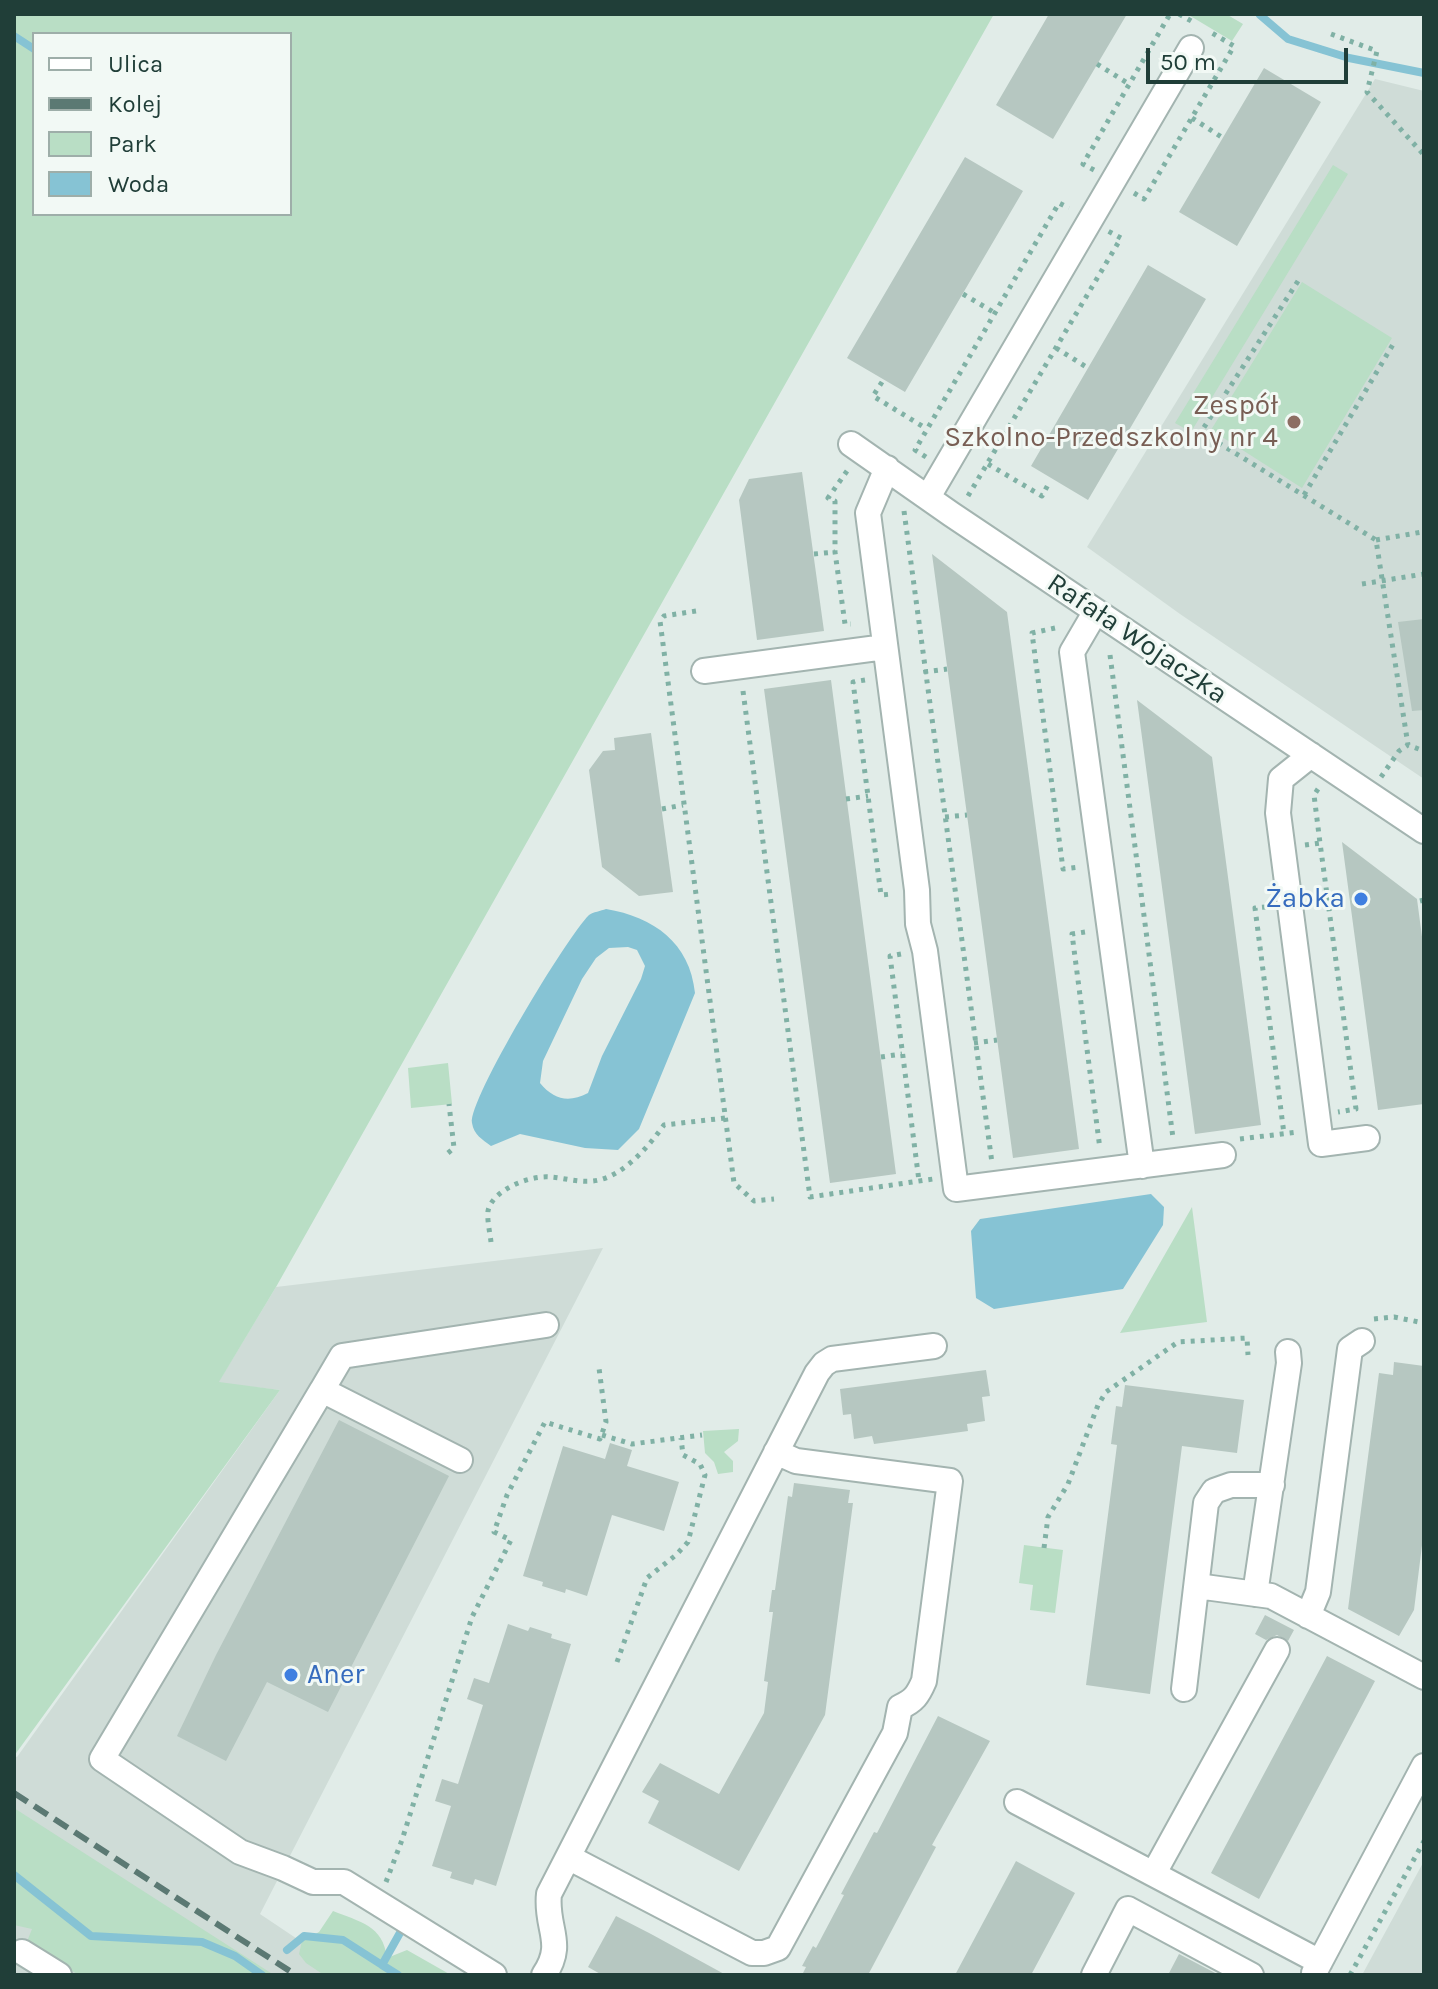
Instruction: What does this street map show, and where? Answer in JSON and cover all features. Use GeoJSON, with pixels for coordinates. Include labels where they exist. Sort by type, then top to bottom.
{"type":"FeatureCollection","features":[{"type":"Feature","properties":{"kind":"street"},"geometry":{"type":"LineString","coordinates":[[922,494],[1191,48]]}},
{"type":"Feature","properties":{"kind":"street","name":"Rafała Wojaczka"},"geometry":{"type":"LineString","coordinates":[[856,447],[956,518],[1424,831]]}},
{"type":"Feature","properties":{"kind":"street"},"geometry":{"type":"LineString","coordinates":[[887,468],[868,513],[917,890],[918,924],[925,951],[956,1189],[1223,1155]]}},
{"type":"Feature","properties":{"kind":"street"},"geometry":{"type":"LineString","coordinates":[[1096,611],[1072,652],[1142,1166]]}},
{"type":"Feature","properties":{"kind":"street"},"geometry":{"type":"LineString","coordinates":[[704,671],[885,647]]}},
{"type":"Feature","properties":{"kind":"street"},"geometry":{"type":"LineString","coordinates":[[1311,755],[1281,779],[1278,813],[1321,1144],[1367,1138]]}},
{"type":"Feature","properties":{"kind":"street"},"geometry":{"type":"LineString","coordinates":[[494,1975],[344,1882],[313,1882],[240,1852],[102,1759],[342,1356],[546,1325]]}},
{"type":"Feature","properties":{"kind":"street"},"geometry":{"type":"LineString","coordinates":[[1308,1616],[1318,1592],[1350,1349],[1362,1341]]}},
{"type":"Feature","properties":{"kind":"street"},"geometry":{"type":"LineString","coordinates":[[544,1975],[555,1955],[549,1894],[824,1364],[844,1357],[934,1346]]}},
{"type":"Feature","properties":{"kind":"street"},"geometry":{"type":"LineString","coordinates":[[1255,1594],[1289,1363],[1288,1352]]}},
{"type":"Feature","properties":{"kind":"street"},"geometry":{"type":"LineString","coordinates":[[322,1390],[460,1460]]}},
{"type":"Feature","properties":{"kind":"street"},"geometry":{"type":"LineString","coordinates":[[568,1857],[752,1953],[778,1948],[895,1733],[900,1707],[919,1694],[924,1681],[950,1481],[796,1461],[776,1452]]}},
{"type":"Feature","properties":{"kind":"street"},"geometry":{"type":"LineString","coordinates":[[1184,1689],[1206,1503],[1214,1491],[1231,1485],[1272,1485]]}},
{"type":"Feature","properties":{"kind":"street"},"geometry":{"type":"LineString","coordinates":[[1197,1586],[1271,1596],[1424,1677]]}},
{"type":"Feature","properties":{"kind":"street"},"geometry":{"type":"LineString","coordinates":[[1154,1873],[1277,1650]]}},
{"type":"Feature","properties":{"kind":"street"},"geometry":{"type":"LineString","coordinates":[[1017,1802],[1154,1873],[1317,1968],[1415,1807],[1424,1766]]}},
{"type":"Feature","properties":{"kind":"street"},"geometry":{"type":"LineString","coordinates":[[1094,1975],[1128,1909],[1251,1975]]}},
{"type":"Feature","properties":{"kind":"street"},"geometry":{"type":"LineString","coordinates":[[22,1952],[59,1975]]}},
{"type":"Feature","properties":{"kind":"path"},"geometry":{"type":"LineString","coordinates":[[1113,180],[1083,164],[1170,14]]}},
{"type":"Feature","properties":{"kind":"path"},"geometry":{"type":"LineString","coordinates":[[1331,34],[1377,51],[1367,92],[1424,155]]}},
{"type":"Feature","properties":{"kind":"path"},"geometry":{"type":"LineString","coordinates":[[1097,64],[1129,84]]}},
{"type":"Feature","properties":{"kind":"path"},"geometry":{"type":"LineString","coordinates":[[1192,118],[1223,138]]}},
{"type":"Feature","properties":{"kind":"path"},"geometry":{"type":"LineString","coordinates":[[956,518],[1121,238],[1089,220]]}},
{"type":"Feature","properties":{"kind":"path"},"geometry":{"type":"LineString","coordinates":[[1298,281],[1201,432],[1376,540],[1422,532]]}},
{"type":"Feature","properties":{"kind":"path"},"geometry":{"type":"LineString","coordinates":[[963,294],[995,313]]}},
{"type":"Feature","properties":{"kind":"path"},"geometry":{"type":"LineString","coordinates":[[1304,495],[1395,341]]}},
{"type":"Feature","properties":{"kind":"path"},"geometry":{"type":"LineString","coordinates":[[1056,348],[1088,368]]}},
{"type":"Feature","properties":{"kind":"path"},"geometry":{"type":"LineString","coordinates":[[882,382],[873,396],[927,429]]}},
{"type":"Feature","properties":{"kind":"path"},"geometry":{"type":"LineString","coordinates":[[856,447],[828,498],[835,501],[835,552],[845,624],[882,620]]}},
{"type":"Feature","properties":{"kind":"path"},"geometry":{"type":"LineString","coordinates":[[988,464],[1042,496],[1050,481]]}},
{"type":"Feature","properties":{"kind":"path"},"geometry":{"type":"LineString","coordinates":[[740,667],[810,1197],[993,1172],[903,511],[922,494]]}},
{"type":"Feature","properties":{"kind":"path"},"geometry":{"type":"LineString","coordinates":[[1376,540],[1408,745]]}},
{"type":"Feature","properties":{"kind":"path"},"geometry":{"type":"LineString","coordinates":[[814,554],[835,552]]}},
{"type":"Feature","properties":{"kind":"path"},"geometry":{"type":"LineString","coordinates":[[1362,584],[1424,574]]}},
{"type":"Feature","properties":{"kind":"path"},"geometry":{"type":"LineString","coordinates":[[696,611],[664,616],[660,621],[683,805],[734,1183],[754,1201],[774,1199]]}},
{"type":"Feature","properties":{"kind":"path"},"geometry":{"type":"LineString","coordinates":[[1061,620],[1054,630],[1032,633],[1063,869],[1100,864]]}},
{"type":"Feature","properties":{"kind":"path"},"geometry":{"type":"LineString","coordinates":[[1110,655],[1175,1148]]}},
{"type":"Feature","properties":{"kind":"path"},"geometry":{"type":"LineString","coordinates":[[924,672],[947,669]]}},
{"type":"Feature","properties":{"kind":"path"},"geometry":{"type":"LineString","coordinates":[[889,677],[853,682],[881,895],[917,890]]}},
{"type":"Feature","properties":{"kind":"path"},"geometry":{"type":"LineString","coordinates":[[1408,745],[1424,751]]}},
{"type":"Feature","properties":{"kind":"path"},"geometry":{"type":"LineString","coordinates":[[1388,768],[1399,751],[1408,745]]}},
{"type":"Feature","properties":{"kind":"path"},"geometry":{"type":"LineString","coordinates":[[1318,1115],[1356,1109],[1314,795],[1322,783]]}},
{"type":"Feature","properties":{"kind":"path"},"geometry":{"type":"LineString","coordinates":[[846,799],[868,796]]}},
{"type":"Feature","properties":{"kind":"path"},"geometry":{"type":"LineString","coordinates":[[662,809],[683,805]]}},
{"type":"Feature","properties":{"kind":"path"},"geometry":{"type":"LineString","coordinates":[[945,817],[967,815]]}},
{"type":"Feature","properties":{"kind":"path"},"geometry":{"type":"LineString","coordinates":[[1283,849],[1320,843]]}},
{"type":"Feature","properties":{"kind":"path"},"geometry":{"type":"LineString","coordinates":[[1101,1157],[1072,934],[1109,929]]}},
{"type":"Feature","properties":{"kind":"path"},"geometry":{"type":"LineString","coordinates":[[919,1181],[890,956],[925,951]]}},
{"type":"Feature","properties":{"kind":"path"},"geometry":{"type":"LineString","coordinates":[[974,1043],[997,1040]]}},
{"type":"Feature","properties":{"kind":"path"},"geometry":{"type":"LineString","coordinates":[[881,1057],[902,1054]]}},
{"type":"Feature","properties":{"kind":"path"},"geometry":{"type":"LineString","coordinates":[[448,1153],[454,1148],[449,1104]]}},
{"type":"Feature","properties":{"kind":"path"},"geometry":{"type":"LineString","coordinates":[[491,1242],[488,1211],[500,1193],[546,1176],[588,1182],[601,1180],[617,1173],[664,1125],[725,1118]]}},
{"type":"Feature","properties":{"kind":"path"},"geometry":{"type":"LineString","coordinates":[[1044,1548],[1048,1517],[1068,1484],[1098,1405],[1113,1385],[1178,1342],[1247,1338],[1248,1355]]}},
{"type":"Feature","properties":{"kind":"path"},"geometry":{"type":"LineString","coordinates":[[386,1883],[472,1617],[511,1540],[494,1532],[507,1495],[545,1422],[600,1439],[606,1422],[599,1368]]}},
{"type":"Feature","properties":{"kind":"path"},"geometry":{"type":"LineString","coordinates":[[602,1435],[632,1444],[702,1435]]}},
{"type":"Feature","properties":{"kind":"path"},"geometry":{"type":"LineString","coordinates":[[617,1662],[647,1578],[676,1555],[691,1533],[705,1475],[700,1464],[683,1455],[681,1438]]}},
{"type":"Feature","properties":{"kind":"path"},"geometry":{"type":"LineString","coordinates":[[1350,1975],[1424,1841]]}},
{"type":"Feature","properties":{"kind":"shaded area","name":"Zespół Szkolno-Przedszkolny nr 4"},"geometry":{"type":"Polygon","coordinates":[[[1375,79],[1424,91],[1424,779],[1180,614],[1087,547],[1375,79]]]}},
{"type":"Feature","properties":{"kind":"shaded area"},"geometry":{"type":"Polygon","coordinates":[[[603,1248],[260,1914],[351,1975],[14,1975],[14,1756],[17,1757],[280,1390],[218,1383],[276,1287],[603,1248]]]}},
{"type":"Feature","properties":{"kind":"shaded area"},"geometry":{"type":"Polygon","coordinates":[[[1424,1861],[1424,1975],[1362,1975],[1424,1861]]]}},
{"type":"Feature","properties":{"kind":"green space"},"geometry":{"type":"Polygon","coordinates":[[[14,14],[994,14],[276,1287],[219,1382],[280,1390],[14,1756],[14,14]]]}},
{"type":"Feature","properties":{"kind":"green space"},"geometry":{"type":"Polygon","coordinates":[[[1187,14],[1226,14],[1243,24],[1232,41],[1187,14]]]}},
{"type":"Feature","properties":{"kind":"green space"},"geometry":{"type":"Polygon","coordinates":[[[1333,165],[1348,174],[1191,432],[1175,423],[1333,165]]]}},
{"type":"Feature","properties":{"kind":"green space"},"geometry":{"type":"Polygon","coordinates":[[[1302,282],[1392,338],[1302,488],[1211,430],[1302,282]]]}},
{"type":"Feature","properties":{"kind":"green space"},"geometry":{"type":"Polygon","coordinates":[[[448,1063],[452,1104],[411,1108],[408,1068],[448,1063]]]}},
{"type":"Feature","properties":{"kind":"green space"},"geometry":{"type":"Polygon","coordinates":[[[1192,1207],[1207,1322],[1120,1333],[1192,1207]]]}},
{"type":"Feature","properties":{"kind":"green space"},"geometry":{"type":"Polygon","coordinates":[[[739,1429],[738,1441],[724,1452],[733,1461],[733,1472],[718,1474],[714,1462],[705,1453],[703,1431],[739,1429]]]}},
{"type":"Feature","properties":{"kind":"green space"},"geometry":{"type":"Polygon","coordinates":[[[1024,1545],[1063,1550],[1055,1613],[1030,1610],[1033,1585],[1019,1583],[1024,1545]]]}},
{"type":"Feature","properties":{"kind":"green space"},"geometry":{"type":"Polygon","coordinates":[[[14,1808],[274,1975],[79,1975],[26,1944],[32,1929],[14,1925],[14,1808]]]}},
{"type":"Feature","properties":{"kind":"green space"},"geometry":{"type":"Polygon","coordinates":[[[333,1911],[369,1926],[381,1938],[387,1958],[407,1950],[451,1975],[324,1975],[299,1954],[302,1941],[319,1932],[333,1911]]]}},
{"type":"Feature","properties":{"kind":"water"},"geometry":{"type":"Polygon","coordinates":[[[606,909],[639,918],[667,935],[686,960],[695,993],[639,1129],[618,1150],[585,1148],[520,1134],[491,1146],[477,1134],[472,1123],[486,1084],[521,1018],[561,953],[589,915],[606,909]],[[609,948],[596,958],[582,979],[543,1061],[540,1083],[556,1096],[568,1099],[588,1093],[645,966],[637,950],[609,948]]]}},
{"type":"Feature","properties":{"kind":"water"},"geometry":{"type":"Polygon","coordinates":[[[1151,1194],[1164,1207],[1163,1225],[1123,1289],[994,1309],[976,1298],[971,1231],[980,1219],[1151,1194]]]}},
{"type":"Feature","properties":{"kind":"building"},"geometry":{"type":"Polygon","coordinates":[[[1049,14],[1127,14],[1053,139],[996,105],[1049,14]]]}},
{"type":"Feature","properties":{"kind":"building"},"geometry":{"type":"Polygon","coordinates":[[[1264,68],[1321,102],[1237,246],[1179,212],[1264,68]]]}},
{"type":"Feature","properties":{"kind":"building"},"geometry":{"type":"Polygon","coordinates":[[[965,157],[1023,191],[905,392],[847,358],[965,157]]]}},
{"type":"Feature","properties":{"kind":"building"},"geometry":{"type":"Polygon","coordinates":[[[1148,265],[1206,299],[1088,500],[1031,466],[1148,265]]]}},
{"type":"Feature","properties":{"kind":"building"},"geometry":{"type":"Polygon","coordinates":[[[802,472],[824,631],[757,640],[739,500],[749,479],[802,472]]]}},
{"type":"Feature","properties":{"kind":"building"},"geometry":{"type":"Polygon","coordinates":[[[932,554],[1007,612],[1079,1149],[1013,1158],[932,554]]]}},
{"type":"Feature","properties":{"kind":"building"},"geometry":{"type":"Polygon","coordinates":[[[1424,619],[1424,710],[1412,711],[1398,622],[1424,619]]]}},
{"type":"Feature","properties":{"kind":"building"},"geometry":{"type":"Polygon","coordinates":[[[831,680],[896,1174],[830,1183],[764,689],[831,680]]]}},
{"type":"Feature","properties":{"kind":"building"},"geometry":{"type":"Polygon","coordinates":[[[1137,700],[1212,757],[1261,1125],[1195,1134],[1137,700]]]}},
{"type":"Feature","properties":{"kind":"building"},"geometry":{"type":"Polygon","coordinates":[[[651,733],[673,892],[639,896],[602,867],[589,770],[603,751],[615,750],[614,738],[651,733]]]}},
{"type":"Feature","properties":{"kind":"building"},"geometry":{"type":"Polygon","coordinates":[[[1342,842],[1417,899],[1424,952],[1424,1104],[1378,1110],[1342,842]]]}},
{"type":"Feature","properties":{"kind":"building"},"geometry":{"type":"Polygon","coordinates":[[[1394,1362],[1424,1366],[1424,1529],[1414,1610],[1399,1636],[1348,1609],[1379,1373],[1393,1375],[1394,1362]]]}},
{"type":"Feature","properties":{"kind":"building"},"geometry":{"type":"Polygon","coordinates":[[[986,1370],[990,1396],[982,1397],[985,1421],[967,1424],[968,1431],[874,1444],[872,1436],[854,1439],[851,1414],[843,1415],[840,1389],[986,1370]]]}},
{"type":"Feature","properties":{"kind":"building"},"geometry":{"type":"Polygon","coordinates":[[[1125,1385],[1244,1400],[1237,1453],[1182,1446],[1150,1694],[1086,1685],[1117,1445],[1111,1444],[1116,1406],[1122,1407],[1125,1385]]]}},
{"type":"Feature","properties":{"kind":"building"},"geometry":{"type":"Polygon","coordinates":[[[339,1420],[449,1476],[328,1712],[267,1682],[226,1761],[177,1736],[339,1420]]]}},
{"type":"Feature","properties":{"kind":"building"},"geometry":{"type":"Polygon","coordinates":[[[610,1443],[632,1450],[627,1466],[679,1482],[664,1531],[612,1515],[587,1596],[542,1586],[543,1582],[523,1576],[563,1446],[605,1459],[610,1443]]]}},
{"type":"Feature","properties":{"kind":"building"},"geometry":{"type":"Polygon","coordinates":[[[794,1483],[850,1490],[848,1503],[853,1503],[825,1715],[739,1871],[648,1823],[659,1801],[642,1792],[660,1763],[719,1794],[764,1713],[768,1682],[764,1681],[773,1612],[769,1612],[788,1496],[792,1497],[794,1483]]]}},
{"type":"Feature","properties":{"kind":"building"},"geometry":{"type":"Polygon","coordinates":[[[1265,1615],[1294,1630],[1288,1641],[1277,1635],[1266,1640],[1255,1634],[1265,1615]]]}},
{"type":"Feature","properties":{"kind":"building"},"geometry":{"type":"Polygon","coordinates":[[[508,1624],[528,1631],[530,1627],[571,1644],[496,1886],[475,1879],[473,1885],[450,1878],[452,1872],[432,1866],[451,1806],[435,1801],[442,1779],[458,1784],[483,1705],[467,1699],[474,1678],[489,1683],[508,1624]]]}},
{"type":"Feature","properties":{"kind":"building"},"geometry":{"type":"Polygon","coordinates":[[[1327,1656],[1375,1681],[1259,1899],[1211,1873],[1327,1656]]]}},
{"type":"Feature","properties":{"kind":"building"},"geometry":{"type":"Polygon","coordinates":[[[938,1716],[990,1741],[932,1845],[936,1847],[868,1975],[802,1975],[806,1967],[802,1966],[813,1946],[816,1948],[844,1895],[841,1894],[874,1832],[877,1833],[938,1716]]]}},
{"type":"Feature","properties":{"kind":"building"},"geometry":{"type":"Polygon","coordinates":[[[1016,1861],[1075,1893],[1031,1975],[955,1975],[1016,1861]]]}},
{"type":"Feature","properties":{"kind":"building"},"geometry":{"type":"Polygon","coordinates":[[[616,1916],[726,1975],[602,1975],[588,1967],[616,1916]]]}},
{"type":"Feature","properties":{"kind":"building"},"geometry":{"type":"Polygon","coordinates":[[[1179,1954],[1219,1975],[1168,1975],[1179,1954]]]}},
{"type":"Feature","properties":{"kind":"waterway"},"geometry":{"type":"LineString","coordinates":[[1260,15],[1288,39],[1349,58],[1424,73]]}},
{"type":"Feature","properties":{"kind":"waterway"},"geometry":{"type":"LineString","coordinates":[[14,36],[32,48]]}},
{"type":"Feature","properties":{"kind":"waterway"},"geometry":{"type":"LineString","coordinates":[[14,1875],[91,1936],[202,1942],[235,1956],[262,1975]]}},
{"type":"Feature","properties":{"kind":"waterway"},"geometry":{"type":"LineString","coordinates":[[287,1950],[304,1936],[343,1940],[382,1965],[401,1931]]}},
{"type":"Feature","properties":{"kind":"waterway"},"geometry":{"type":"LineString","coordinates":[[382,1965],[398,1975]]}},
{"type":"Feature","properties":{"kind":"railway"},"geometry":{"type":"LineString","coordinates":[[14,1793],[296,1975]]}},
{"type":"Feature","properties":{"kind":"place","name":"Zespół Szkolno-Przedszkolny nr 4"},"geometry":{"type":"Point","coordinates":[1294,422]}},
{"type":"Feature","properties":{"kind":"place","name":"Żabka"},"geometry":{"type":"Point","coordinates":[1361,899]}},
{"type":"Feature","properties":{"kind":"place","name":"Aner"},"geometry":{"type":"Point","coordinates":[291,1675]}}]}
